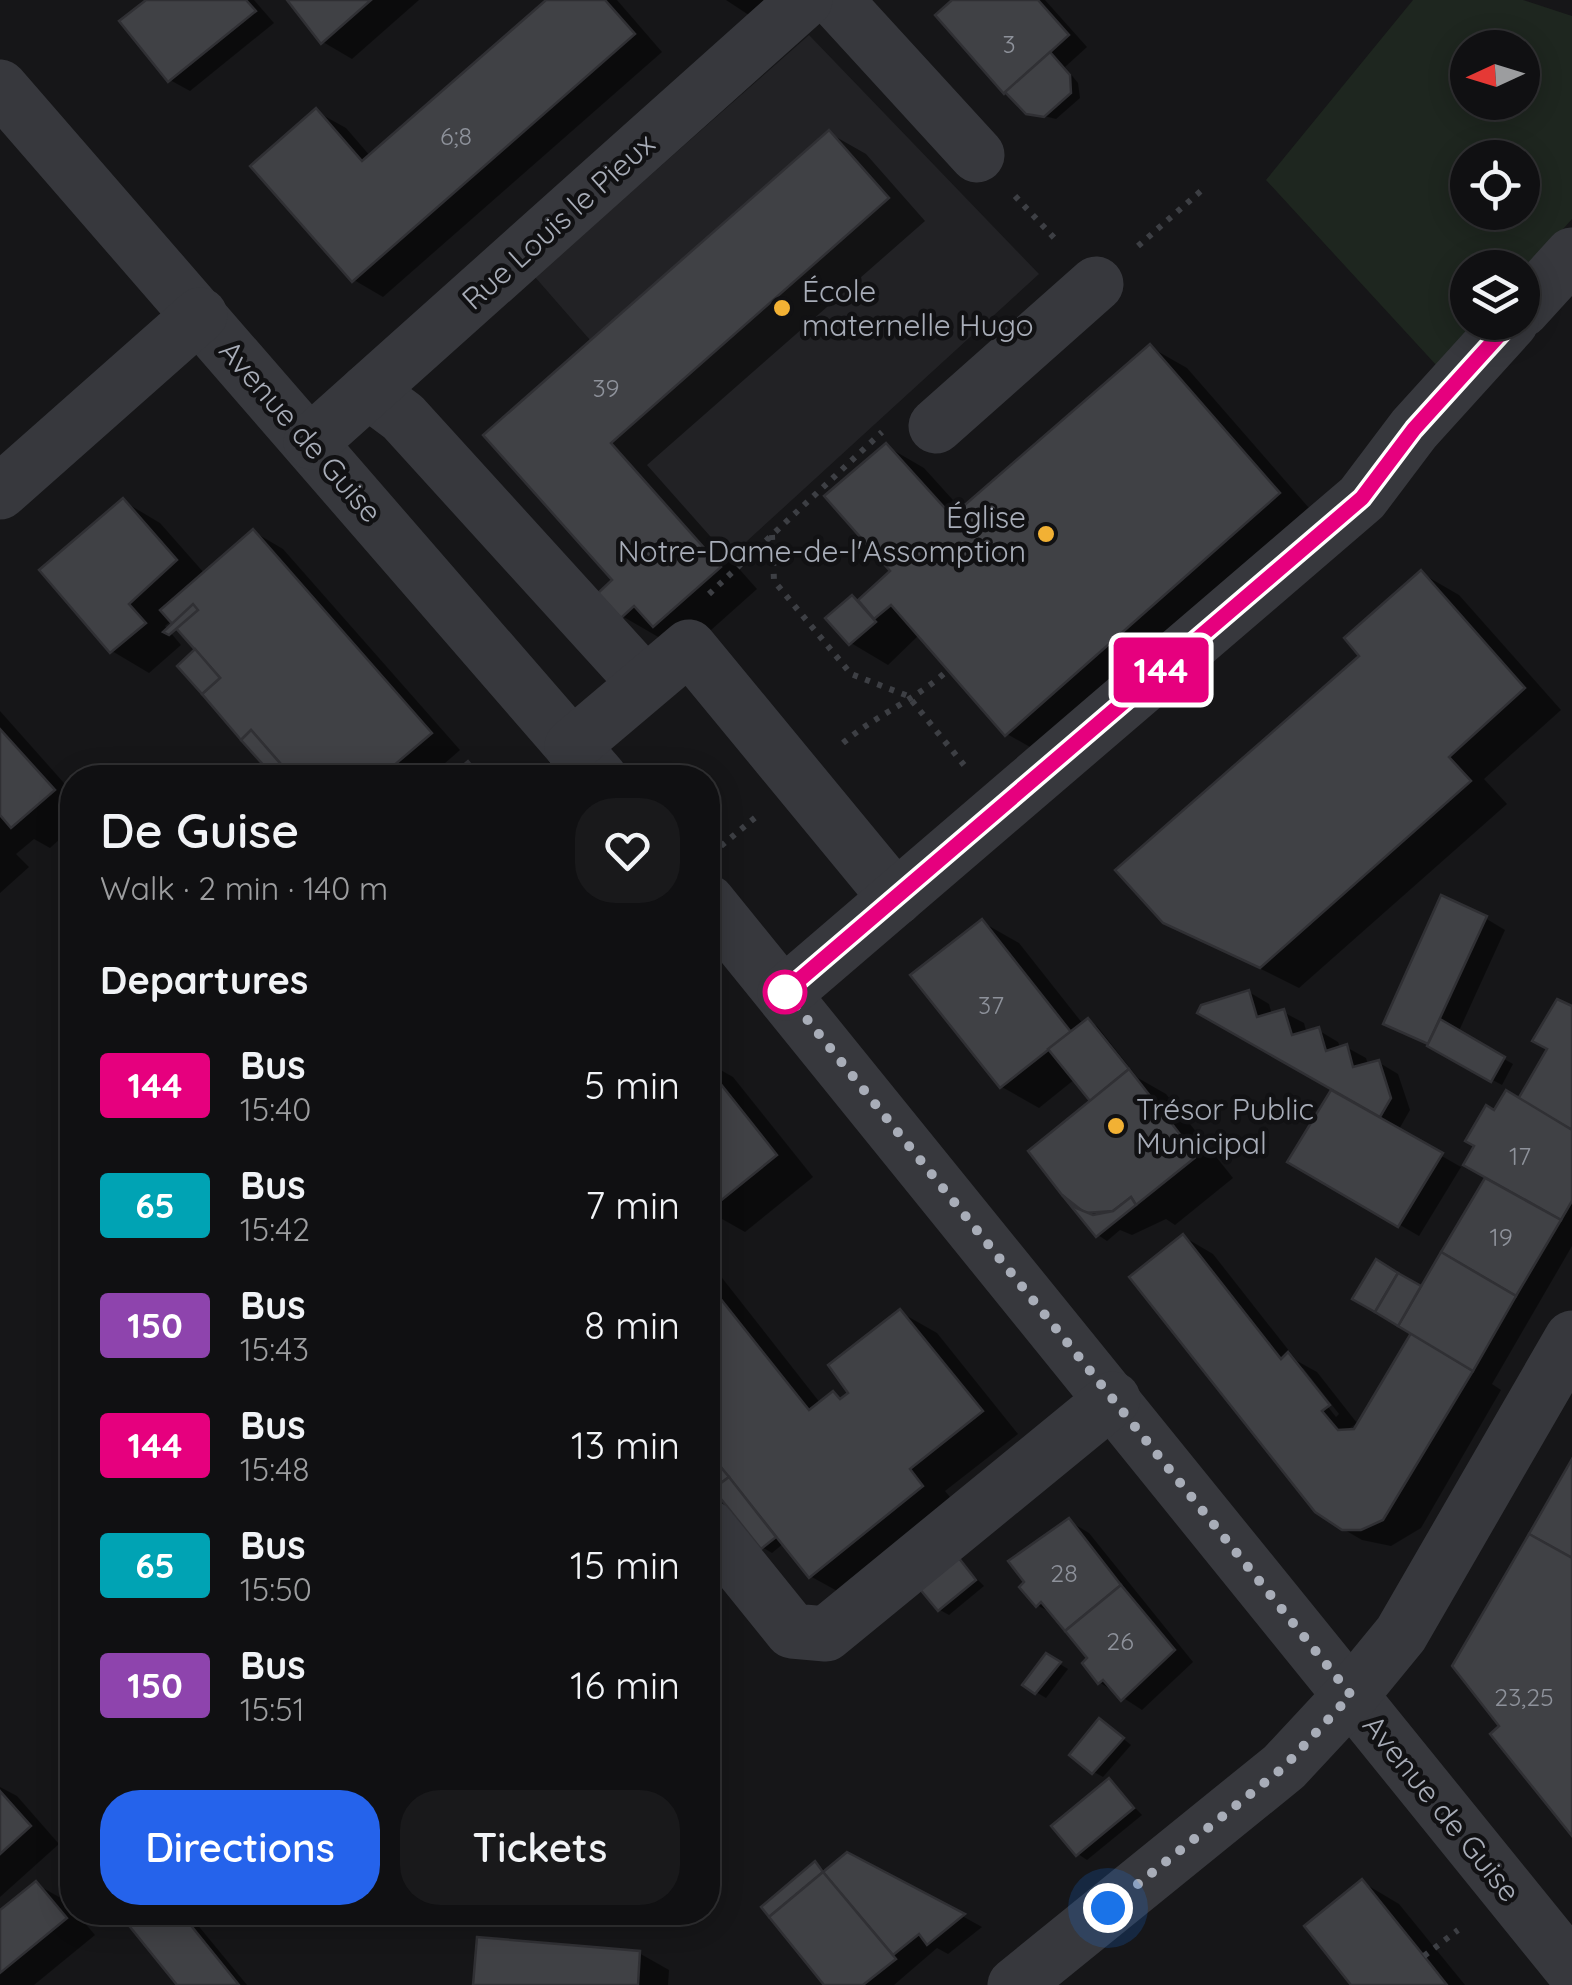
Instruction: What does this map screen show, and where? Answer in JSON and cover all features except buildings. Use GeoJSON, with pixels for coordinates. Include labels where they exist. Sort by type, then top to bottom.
{"type":"FeatureCollection","features":[{"type":"Feature","properties":{"kind":"street","name":"Rue Louis le Pieux"},"geometry":{"type":"LineString","coordinates":[[311,442],[805,0]]}},
{"type":"Feature","properties":{"kind":"street"},"geometry":{"type":"LineString","coordinates":[[835,0],[977,155]]}},
{"type":"Feature","properties":{"kind":"street","name":"Avenue de Guise"},"geometry":{"type":"LineString","coordinates":[[0,87],[586,762]]}},
{"type":"Feature","properties":{"kind":"street"},"geometry":{"type":"LineString","coordinates":[[1540,290],[1572,255]]}},
{"type":"Feature","properties":{"kind":"street"},"geometry":{"type":"LineString","coordinates":[[936,426],[1096,284]]}},
{"type":"Feature","properties":{"kind":"street"},"geometry":{"type":"LineString","coordinates":[[0,492],[200,316]]}},
{"type":"Feature","properties":{"kind":"street"},"geometry":{"type":"LineString","coordinates":[[785,992],[1362,498],[1414,429],[1495,340]]}},
{"type":"Feature","properties":{"kind":"street"},"geometry":{"type":"LineString","coordinates":[[368,391],[403,416],[644,683]]}},
{"type":"Feature","properties":{"kind":"street"},"geometry":{"type":"LineString","coordinates":[[586,762],[644,683],[689,647],[896,898]]}},
{"type":"Feature","properties":{"kind":"street","name":"Avenue de Guise"},"geometry":{"type":"LineString","coordinates":[[720,916],[1572,1969]]}},
{"type":"Feature","properties":{"kind":"street"},"geometry":{"type":"LineString","coordinates":[[1016,1985],[1284,1767],[1351,1695],[1401,1634],[1572,1338]]}},
{"type":"Feature","properties":{"kind":"street"},"geometry":{"type":"LineString","coordinates":[[720,1542],[792,1631],[826,1634],[1113,1399]]}},
{"type":"Feature","properties":{"kind":"path"},"geometry":{"type":"LineString","coordinates":[[732,573],[878,436]]}},
{"type":"Feature","properties":{"kind":"path"},"geometry":{"type":"LineString","coordinates":[[772,535],[774,581],[851,674],[908,696],[966,767]]}},
{"type":"Feature","properties":{"kind":"path"},"geometry":{"type":"LineString","coordinates":[[864,725],[908,696],[927,689],[948,670]]}},
{"type":"Feature","properties":{"kind":"path"},"geometry":{"type":"LineString","coordinates":[[1424,1956],[1458,1930]]}},
{"type":"Feature","properties":{"kind":"shaded area"},"geometry":{"type":"Polygon","coordinates":[[[1413,0],[1523,0],[1572,16],[1572,219],[1540,255],[1540,250],[1450,250],[1450,340],[1463,340],[1438,367],[1266,180],[1413,0]]]}},
{"type":"Feature","properties":{"kind":"shaded area","name":"École maternelle Hugo"},"geometry":{"type":"Polygon","coordinates":[[[809,35],[1039,274],[653,627],[634,606],[621,618],[598,593],[612,580],[483,435],[590,340],[535,277],[809,35]]]}},
{"type":"Feature","properties":{"kind":"bus line","name":"144"},"geometry":{"type":"LineString","coordinates":[[785,992],[1362,498],[1414,429],[1495,340]]}},
{"type":"Feature","properties":{"kind":"place","name":"École maternelle Hugo"},"geometry":{"type":"Point","coordinates":[782,308]}},
{"type":"Feature","properties":{"kind":"place","name":"Église Notre-Dame-de-l'Assomption"},"geometry":{"type":"Point","coordinates":[1046,534]}},
{"type":"Feature","properties":{"kind":"place","name":"Trésor Public Municipal"},"geometry":{"type":"Point","coordinates":[1116,1126]}},
{"type":"Feature","properties":{"kind":"route"},"geometry":{"type":"LineString","coordinates":[[785,992],[1351,1695],[1284,1767],[1108,1908]]}}]}
